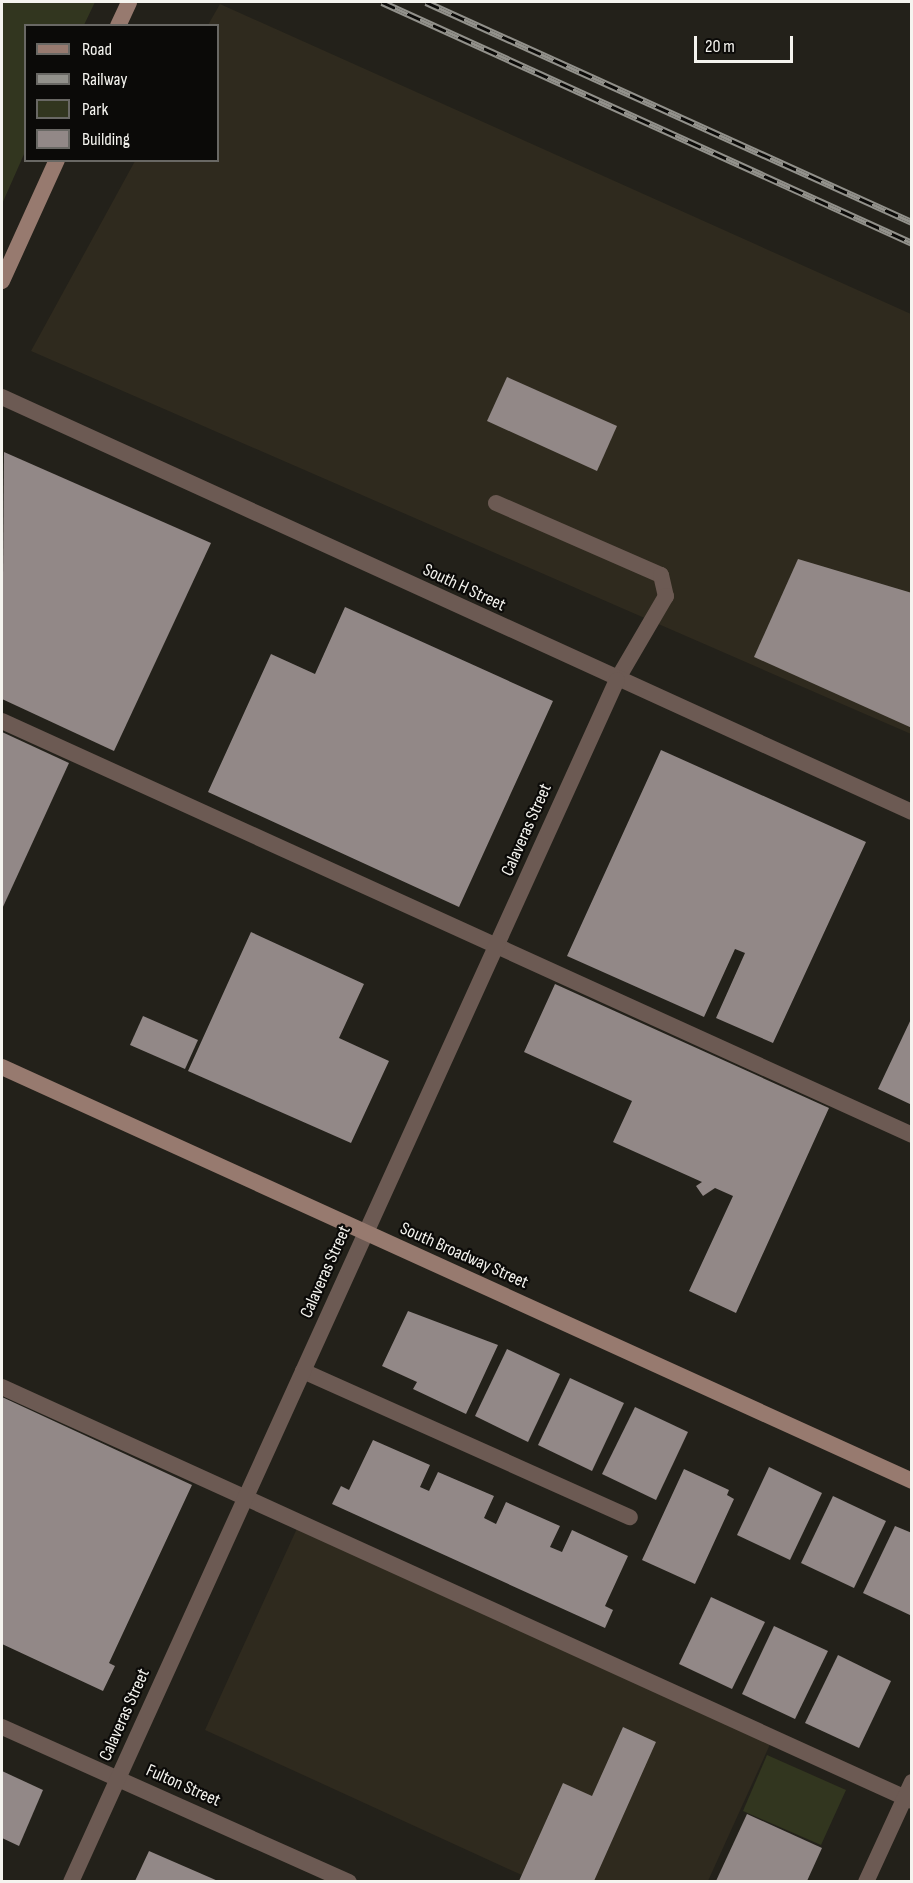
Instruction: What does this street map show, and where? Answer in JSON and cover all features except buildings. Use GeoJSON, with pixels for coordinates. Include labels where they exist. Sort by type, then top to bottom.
{"type":"FeatureCollection","features":[{"type":"Feature","properties":{"kind":"main road"},"geometry":{"type":"LineString","coordinates":[[119,24],[129,2]]}},
{"type":"Feature","properties":{"kind":"main road"},"geometry":{"type":"LineString","coordinates":[[2,281],[56,162]]}},
{"type":"Feature","properties":{"kind":"main road","name":"South Broadway Street"},"geometry":{"type":"LineString","coordinates":[[2,1067],[912,1480]]}},
{"type":"Feature","properties":{"kind":"street","name":"South H Street"},"geometry":{"type":"LineString","coordinates":[[2,397],[617,680],[912,812]]}},
{"type":"Feature","properties":{"kind":"street","name":"Calaveras Street"},"geometry":{"type":"LineString","coordinates":[[71,1881],[617,680],[666,596],[661,575],[496,503]]}},
{"type":"Feature","properties":{"kind":"street"},"geometry":{"type":"LineString","coordinates":[[2,721],[912,1135]]}},
{"type":"Feature","properties":{"kind":"street"},"geometry":{"type":"LineString","coordinates":[[303,1371],[630,1517]]}},
{"type":"Feature","properties":{"kind":"street"},"geometry":{"type":"LineString","coordinates":[[2,1387],[908,1800]]}},
{"type":"Feature","properties":{"kind":"street","name":"Fulton Street"},"geometry":{"type":"LineString","coordinates":[[2,1727],[349,1881]]}},
{"type":"Feature","properties":{"kind":"street"},"geometry":{"type":"LineString","coordinates":[[866,1881],[908,1800],[912,1782]]}},
{"type":"Feature","properties":{"kind":"shaded area"},"geometry":{"type":"Polygon","coordinates":[[[220,4],[911,314],[911,734],[31,351],[134,162],[219,162],[219,24],[209,24],[220,4]]]}},
{"type":"Feature","properties":{"kind":"shaded area"},"geometry":{"type":"Polygon","coordinates":[[[299,1524],[772,1740],[708,1881],[537,1882],[205,1730],[299,1524]]]}},
{"type":"Feature","properties":{"kind":"green space"},"geometry":{"type":"Polygon","coordinates":[[[2,2],[95,2],[84,24],[24,24],[24,154],[2,204],[2,2]]]}},
{"type":"Feature","properties":{"kind":"green space"},"geometry":{"type":"Polygon","coordinates":[[[767,1755],[846,1790],[821,1845],[743,1811],[767,1755]]]}},
{"type":"Feature","properties":{"kind":"railway"},"geometry":{"type":"LineString","coordinates":[[382,2],[912,243]]}},
{"type":"Feature","properties":{"kind":"railway"},"geometry":{"type":"LineString","coordinates":[[426,2],[912,222]]}}]}
